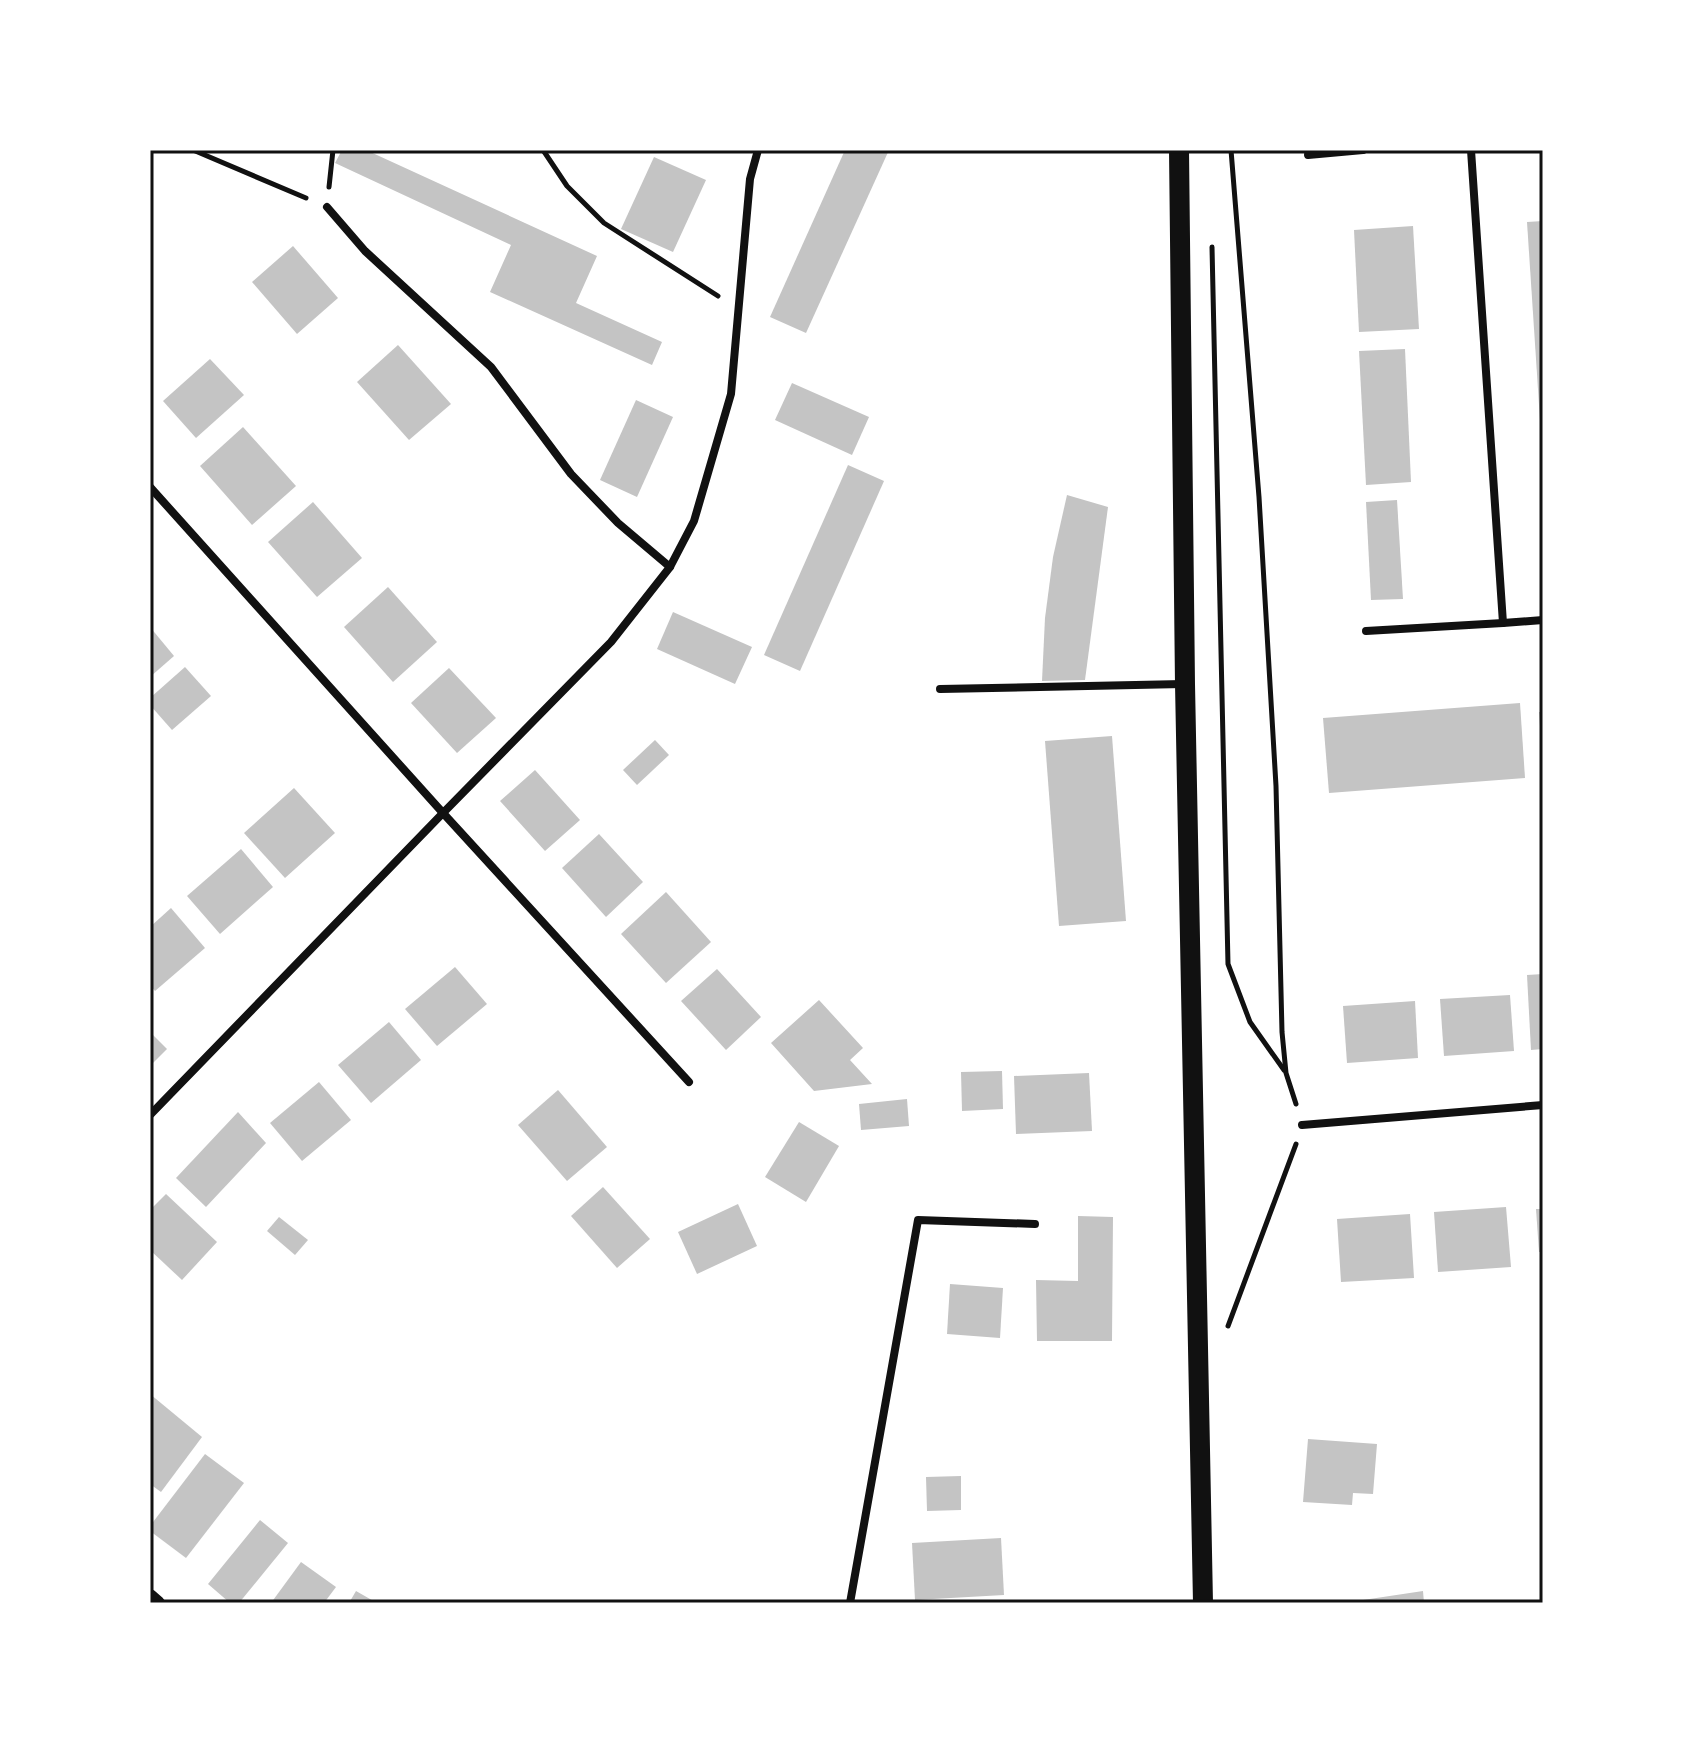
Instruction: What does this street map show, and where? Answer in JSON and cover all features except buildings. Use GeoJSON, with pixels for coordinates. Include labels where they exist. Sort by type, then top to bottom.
{"type":"FeatureCollection","features":[{"type":"Feature","properties":{"kind":"main road"},"geometry":{"type":"LineString","coordinates":[[1179,150],[1185,684],[1203,1603]]}},
{"type":"Feature","properties":{"kind":"street"},"geometry":{"type":"LineString","coordinates":[[150,1115],[611,642],[670,567],[694,521],[714,462],[731,394],[736,307],[750,179],[758,150]]}},
{"type":"Feature","properties":{"kind":"street"},"geometry":{"type":"LineString","coordinates":[[1308,155],[1363,150]]}},
{"type":"Feature","properties":{"kind":"street"},"geometry":{"type":"LineString","coordinates":[[1471,150],[1503,623]]}},
{"type":"Feature","properties":{"kind":"street"},"geometry":{"type":"LineString","coordinates":[[327,207],[365,251],[491,367],[571,474],[618,523],[670,567]]}},
{"type":"Feature","properties":{"kind":"street"},"geometry":{"type":"LineString","coordinates":[[150,487],[689,1082]]}},
{"type":"Feature","properties":{"kind":"street"},"geometry":{"type":"LineString","coordinates":[[1366,631],[1543,620]]}},
{"type":"Feature","properties":{"kind":"street"},"geometry":{"type":"LineString","coordinates":[[940,689],[1185,684]]}},
{"type":"Feature","properties":{"kind":"street"},"geometry":{"type":"LineString","coordinates":[[1302,1125],[1543,1105]]}},
{"type":"Feature","properties":{"kind":"street"},"geometry":{"type":"LineString","coordinates":[[850,1603],[918,1220],[1035,1224]]}},
{"type":"Feature","properties":{"kind":"street"},"geometry":{"type":"LineString","coordinates":[[150,1596],[158,1603]]}},
{"type":"Feature","properties":{"kind":"path"},"geometry":{"type":"LineString","coordinates":[[193,150],[327,207],[333,150]]}},
{"type":"Feature","properties":{"kind":"path"},"geometry":{"type":"LineString","coordinates":[[543,150],[567,186],[604,223],[736,307]]}},
{"type":"Feature","properties":{"kind":"path"},"geometry":{"type":"LineString","coordinates":[[1224,1337],[1302,1125],[1286,1073],[1278,964],[1280,888],[1276,786],[1259,497],[1231,150]]}},
{"type":"Feature","properties":{"kind":"path"},"geometry":{"type":"LineString","coordinates":[[1212,246],[1228,964],[1250,1022],[1286,1073]]}}]}
